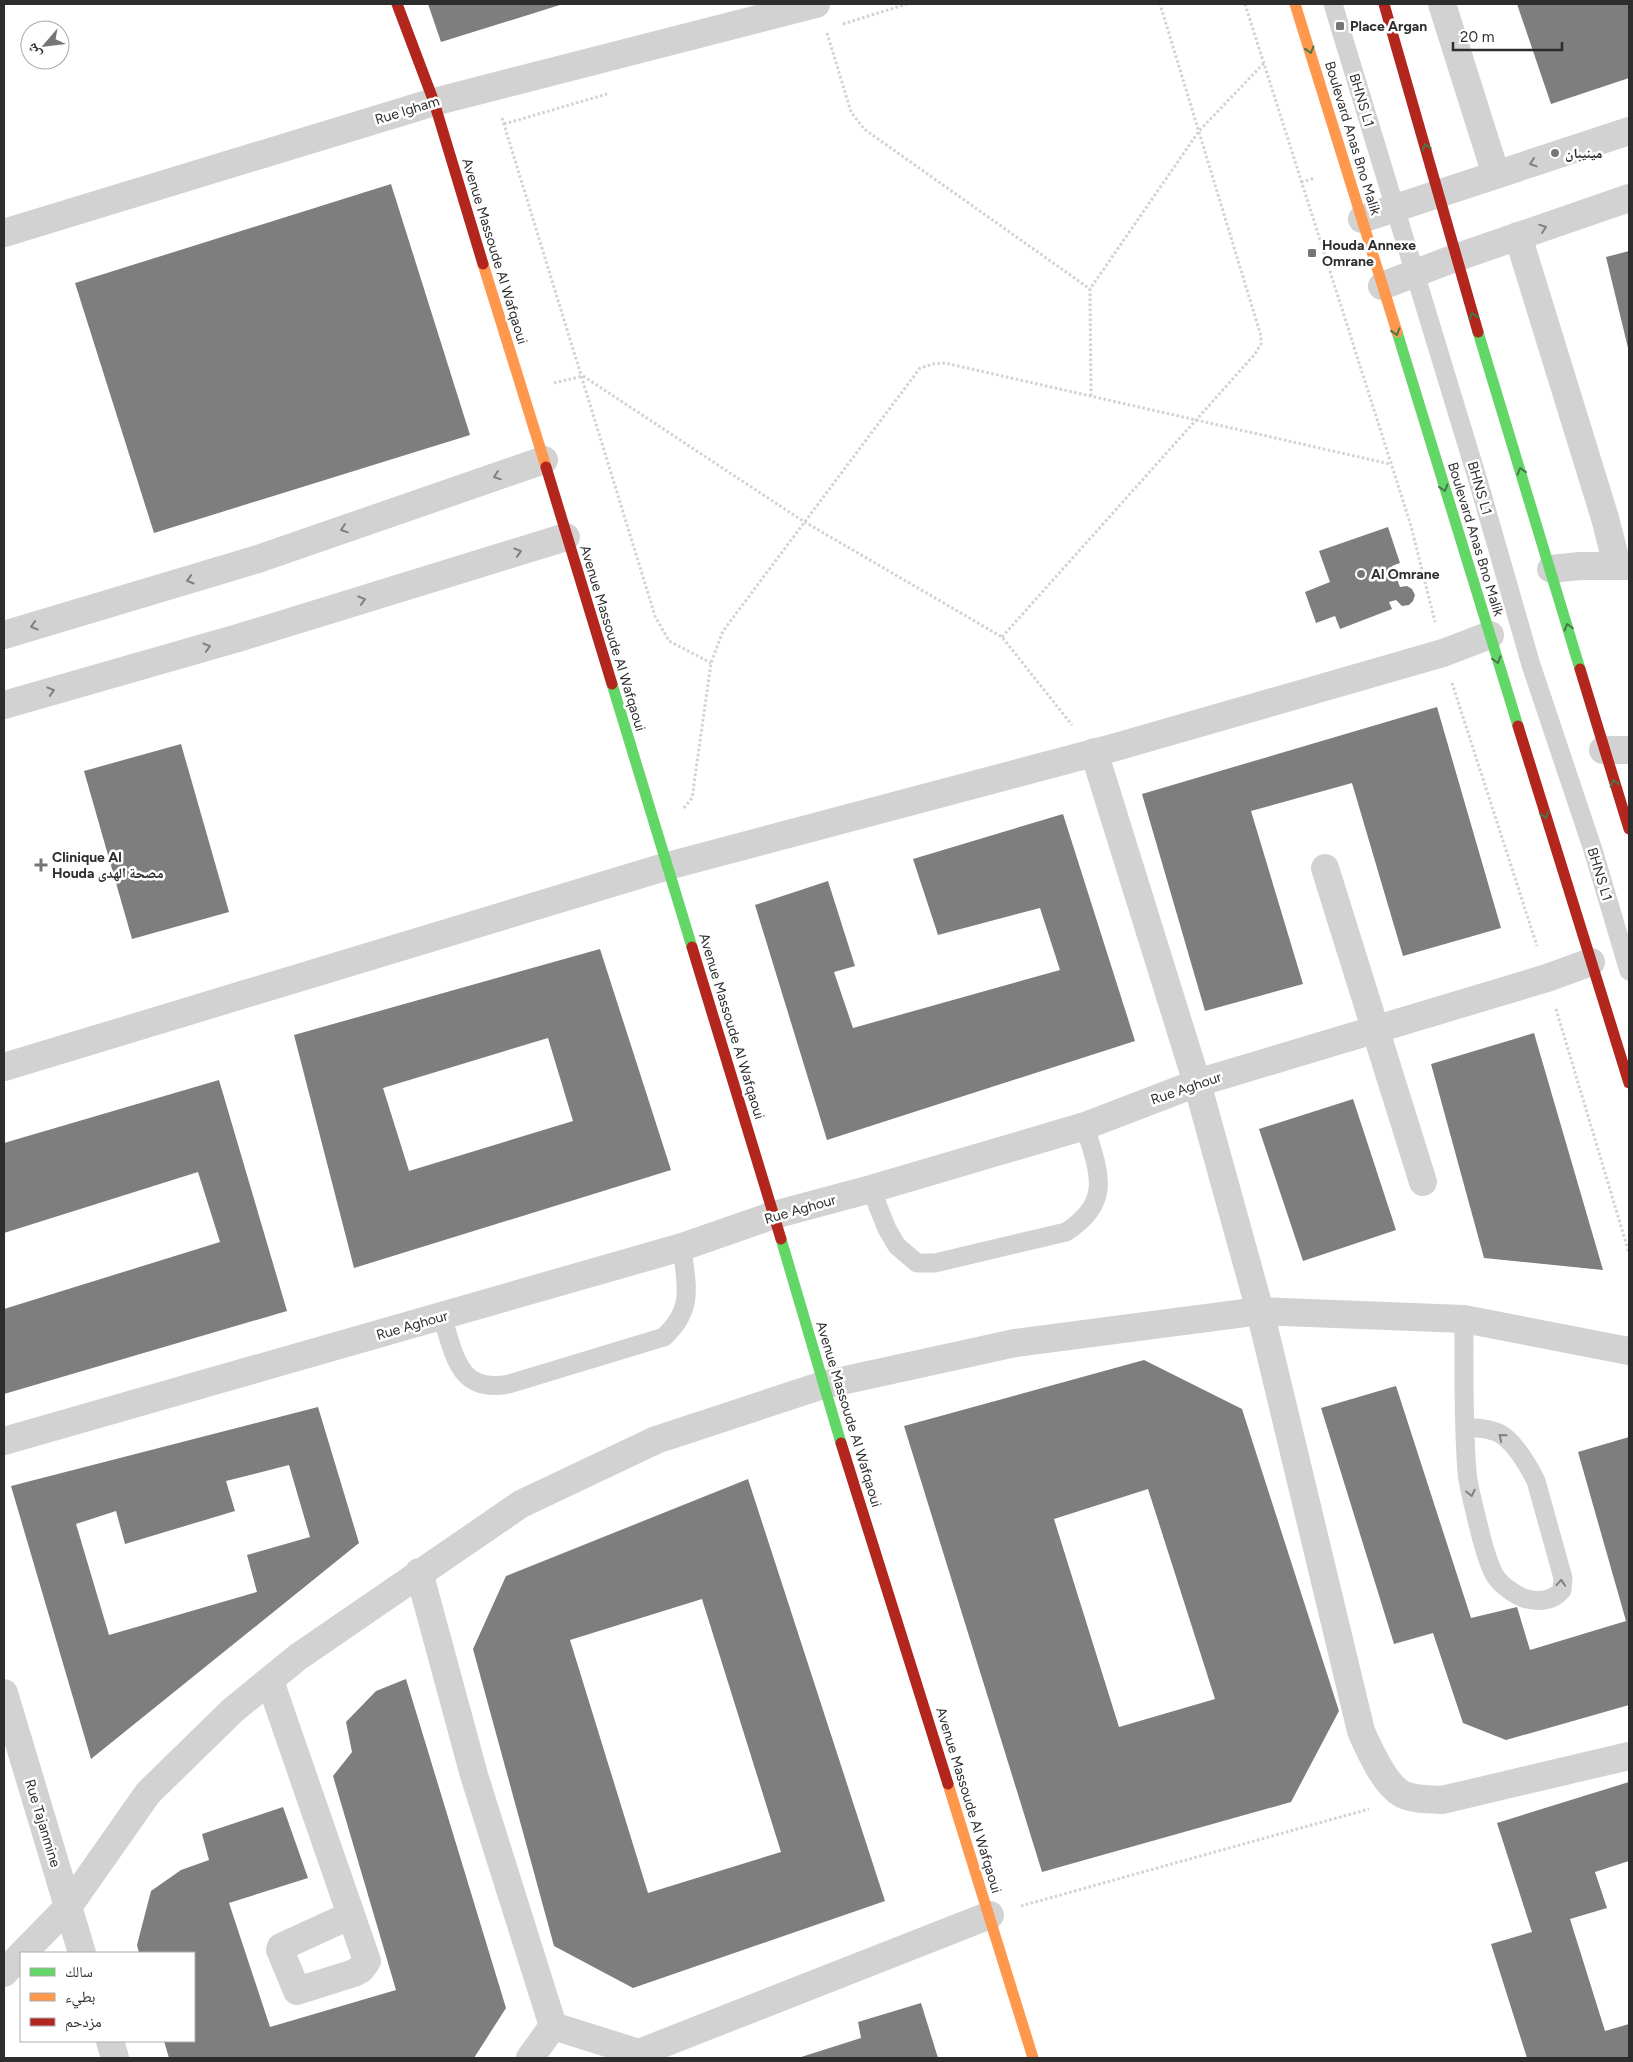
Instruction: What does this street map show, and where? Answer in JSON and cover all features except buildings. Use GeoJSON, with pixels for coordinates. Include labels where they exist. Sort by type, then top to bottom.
{"type":"FeatureCollection","features":[{"type":"Feature","properties":{"kind":"street","name":"Avenue Massoude Al Wafqaoui"},"geometry":{"type":"LineString","coordinates":[[397,4],[434,102],[657,829],[774,1215],[823,1385],[990,1915],[1033,2058]]}},
{"type":"Feature","properties":{"kind":"street","name":"Rue Igham"},"geometry":{"type":"LineString","coordinates":[[4,233],[434,102],[816,4]]}},
{"type":"Feature","properties":{"kind":"street","name":"Boulevard Anas Bno Malik"},"geometry":{"type":"LineString","coordinates":[[1295,4],[1629,1083]]}},
{"type":"Feature","properties":{"kind":"street"},"geometry":{"type":"LineString","coordinates":[[1384,4],[1439,194],[1455,258],[1551,569],[1616,750],[1629,829]]}},
{"type":"Feature","properties":{"kind":"street"},"geometry":{"type":"LineString","coordinates":[[1442,4],[1496,175]]}},
{"type":"Feature","properties":{"kind":"street"},"geometry":{"type":"LineString","coordinates":[[1362,219],[1629,131]]}},
{"type":"Feature","properties":{"kind":"street"},"geometry":{"type":"LineString","coordinates":[[1382,286],[1455,258],[1629,198]]}},
{"type":"Feature","properties":{"kind":"street"},"geometry":{"type":"LineString","coordinates":[[1518,236],[1605,518],[1623,566],[1551,569]]}},
{"type":"Feature","properties":{"kind":"street"},"geometry":{"type":"LineString","coordinates":[[4,635],[258,559],[544,460]]}},
{"type":"Feature","properties":{"kind":"street"},"geometry":{"type":"LineString","coordinates":[[4,704],[238,638],[566,537]]}},
{"type":"Feature","properties":{"kind":"street"},"geometry":{"type":"LineString","coordinates":[[4,1067],[668,866],[1094,752],[1433,656],[1490,635]]}},
{"type":"Feature","properties":{"kind":"street"},"geometry":{"type":"LineString","coordinates":[[1094,752],[1197,1083],[1260,1311],[1361,1731],[1373,1757],[1401,1793],[1419,1799],[1442,1800],[1629,1756]]}},
{"type":"Feature","properties":{"kind":"street"},"geometry":{"type":"LineString","coordinates":[[1325,868],[1423,1182]]}},
{"type":"Feature","properties":{"kind":"street","name":"Rue Aghour"},"geometry":{"type":"LineString","coordinates":[[4,1441],[442,1317],[682,1247],[774,1215],[871,1189],[1085,1126],[1197,1083],[1547,978],[1591,962]]}},
{"type":"Feature","properties":{"kind":"street"},"geometry":{"type":"LineString","coordinates":[[24,1952],[68,1907],[148,1792],[233,1710],[298,1658],[419,1572],[521,1504],[656,1440],[823,1385],[1015,1343],[1260,1311],[1464,1319],[1629,1351]]}},
{"type":"Feature","properties":{"kind":"street"},"geometry":{"type":"LineString","coordinates":[[419,1572],[474,1775],[553,2026]]}},
{"type":"Feature","properties":{"kind":"street"},"geometry":{"type":"LineString","coordinates":[[270,1681],[351,1915]]}},
{"type":"Feature","properties":{"kind":"street","name":"Rue Tajanmine"},"geometry":{"type":"LineString","coordinates":[[4,1693],[82,1952]]}},
{"type":"Feature","properties":{"kind":"street"},"geometry":{"type":"LineString","coordinates":[[553,2026],[637,2056],[990,1915]]}},
{"type":"Feature","properties":{"kind":"street"},"geometry":{"type":"LineString","coordinates":[[4,1973],[20,1956]]}},
{"type":"Feature","properties":{"kind":"street"},"geometry":{"type":"LineString","coordinates":[[530,2058],[553,2026]]}},
{"type":"Feature","properties":{"kind":"street"},"geometry":{"type":"LineString","coordinates":[[110,2042],[115,2058]]}},
{"type":"Feature","properties":{"kind":"lane","name":"BHNS L1"},"geometry":{"type":"LineString","coordinates":[[1333,4],[1420,271],[1629,953]]}},
{"type":"Feature","properties":{"kind":"lane","name":"BHNS L1"},"geometry":{"type":"LineString","coordinates":[[1341,4],[1399,206]]}},
{"type":"Feature","properties":{"kind":"lane","name":"BHNS L1"},"geometry":{"type":"LineString","coordinates":[[1420,271],[1531,666],[1593,850],[1629,971]]}},
{"type":"Feature","properties":{"kind":"lane"},"geometry":{"type":"LineString","coordinates":[[871,1189],[887,1230],[897,1246],[917,1263],[935,1263],[1066,1232],[1078,1224],[1088,1213],[1098,1194],[1100,1180],[1085,1126]]}},
{"type":"Feature","properties":{"kind":"lane"},"geometry":{"type":"LineString","coordinates":[[442,1317],[460,1370],[470,1379],[492,1387],[509,1384],[664,1337],[677,1325],[685,1310],[687,1289],[682,1247]]}},
{"type":"Feature","properties":{"kind":"lane"},"geometry":{"type":"LineString","coordinates":[[1464,1319],[1465,1427],[1467,1474],[1479,1528],[1495,1576],[1505,1586],[1524,1598],[1545,1600],[1555,1596],[1562,1590],[1563,1578],[1536,1481],[1529,1467],[1517,1450],[1495,1431],[1465,1427]]}},
{"type":"Feature","properties":{"kind":"path"},"geometry":{"type":"LineString","coordinates":[[836,27],[907,4]]}},
{"type":"Feature","properties":{"kind":"path"},"geometry":{"type":"LineString","coordinates":[[1002,636],[1197,420],[1255,354],[1261,344],[1261,336],[1160,4]]}},
{"type":"Feature","properties":{"kind":"path"},"geometry":{"type":"LineString","coordinates":[[826,30],[851,112],[864,129],[1090,288]]}},
{"type":"Feature","properties":{"kind":"path"},"geometry":{"type":"LineString","coordinates":[[1091,396],[1090,288],[1200,131],[1264,63]]}},
{"type":"Feature","properties":{"kind":"path"},"geometry":{"type":"LineString","coordinates":[[492,87],[583,376],[655,616],[669,641],[712,663]]}},
{"type":"Feature","properties":{"kind":"path"},"geometry":{"type":"LineString","coordinates":[[657,829],[679,816],[692,798],[712,663],[723,632],[803,521],[920,368],[945,363],[1391,464]]}},
{"type":"Feature","properties":{"kind":"path"},"geometry":{"type":"LineString","coordinates":[[522,391],[583,376],[803,521],[1002,636],[1094,752]]}},
{"type":"Feature","properties":{"kind":"path"},"geometry":{"type":"LineString","coordinates":[[990,1915],[1365,1810],[1401,1793]]}},
{"type":"Feature","properties":{"kind":"traffic: fast"},"geometry":{"type":"LineString","coordinates":[[1397,332],[1518,726]]}},
{"type":"Feature","properties":{"kind":"traffic: fast"},"geometry":{"type":"LineString","coordinates":[[1478,332],[1580,669]]}},
{"type":"Feature","properties":{"kind":"traffic: fast"},"geometry":{"type":"LineString","coordinates":[[612,684],[692,947]]}},
{"type":"Feature","properties":{"kind":"traffic: fast"},"geometry":{"type":"LineString","coordinates":[[781,1239],[841,1443]]}},
{"type":"Feature","properties":{"kind":"traffic: slow"},"geometry":{"type":"LineString","coordinates":[[1295,4],[1397,332]]}},
{"type":"Feature","properties":{"kind":"traffic: slow"},"geometry":{"type":"LineString","coordinates":[[483,264],[546,467]]}},
{"type":"Feature","properties":{"kind":"traffic: slow"},"geometry":{"type":"LineString","coordinates":[[948,1784],[1033,2058]]}},
{"type":"Feature","properties":{"kind":"traffic: jam"},"geometry":{"type":"LineString","coordinates":[[397,4],[434,102],[483,264]]}},
{"type":"Feature","properties":{"kind":"traffic: jam"},"geometry":{"type":"LineString","coordinates":[[1384,4],[1478,332]]}},
{"type":"Feature","properties":{"kind":"traffic: jam"},"geometry":{"type":"LineString","coordinates":[[546,467],[612,684]]}},
{"type":"Feature","properties":{"kind":"traffic: jam"},"geometry":{"type":"LineString","coordinates":[[1580,669],[1629,829]]}},
{"type":"Feature","properties":{"kind":"traffic: jam"},"geometry":{"type":"LineString","coordinates":[[1518,726],[1629,1083]]}},
{"type":"Feature","properties":{"kind":"traffic: jam"},"geometry":{"type":"LineString","coordinates":[[692,947],[781,1239]]}},
{"type":"Feature","properties":{"kind":"traffic: jam"},"geometry":{"type":"LineString","coordinates":[[841,1443],[948,1784]]}},
{"type":"Feature","properties":{"kind":"place","name":"Place Argan"},"geometry":{"type":"Point","coordinates":[1340,26]}},
{"type":"Feature","properties":{"kind":"place","name":"مينيبان"},"geometry":{"type":"Point","coordinates":[1555,153]}},
{"type":"Feature","properties":{"kind":"place","name":"Houda Annexe Omrane"},"geometry":{"type":"Point","coordinates":[1312,253]}},
{"type":"Feature","properties":{"kind":"place","name":"Al Omrane"},"geometry":{"type":"Point","coordinates":[1361,574]}},
{"type":"Feature","properties":{"kind":"place","name":"Clinique Al Houda مصحة الهدى"},"geometry":{"type":"Point","coordinates":[41,865]}}]}
